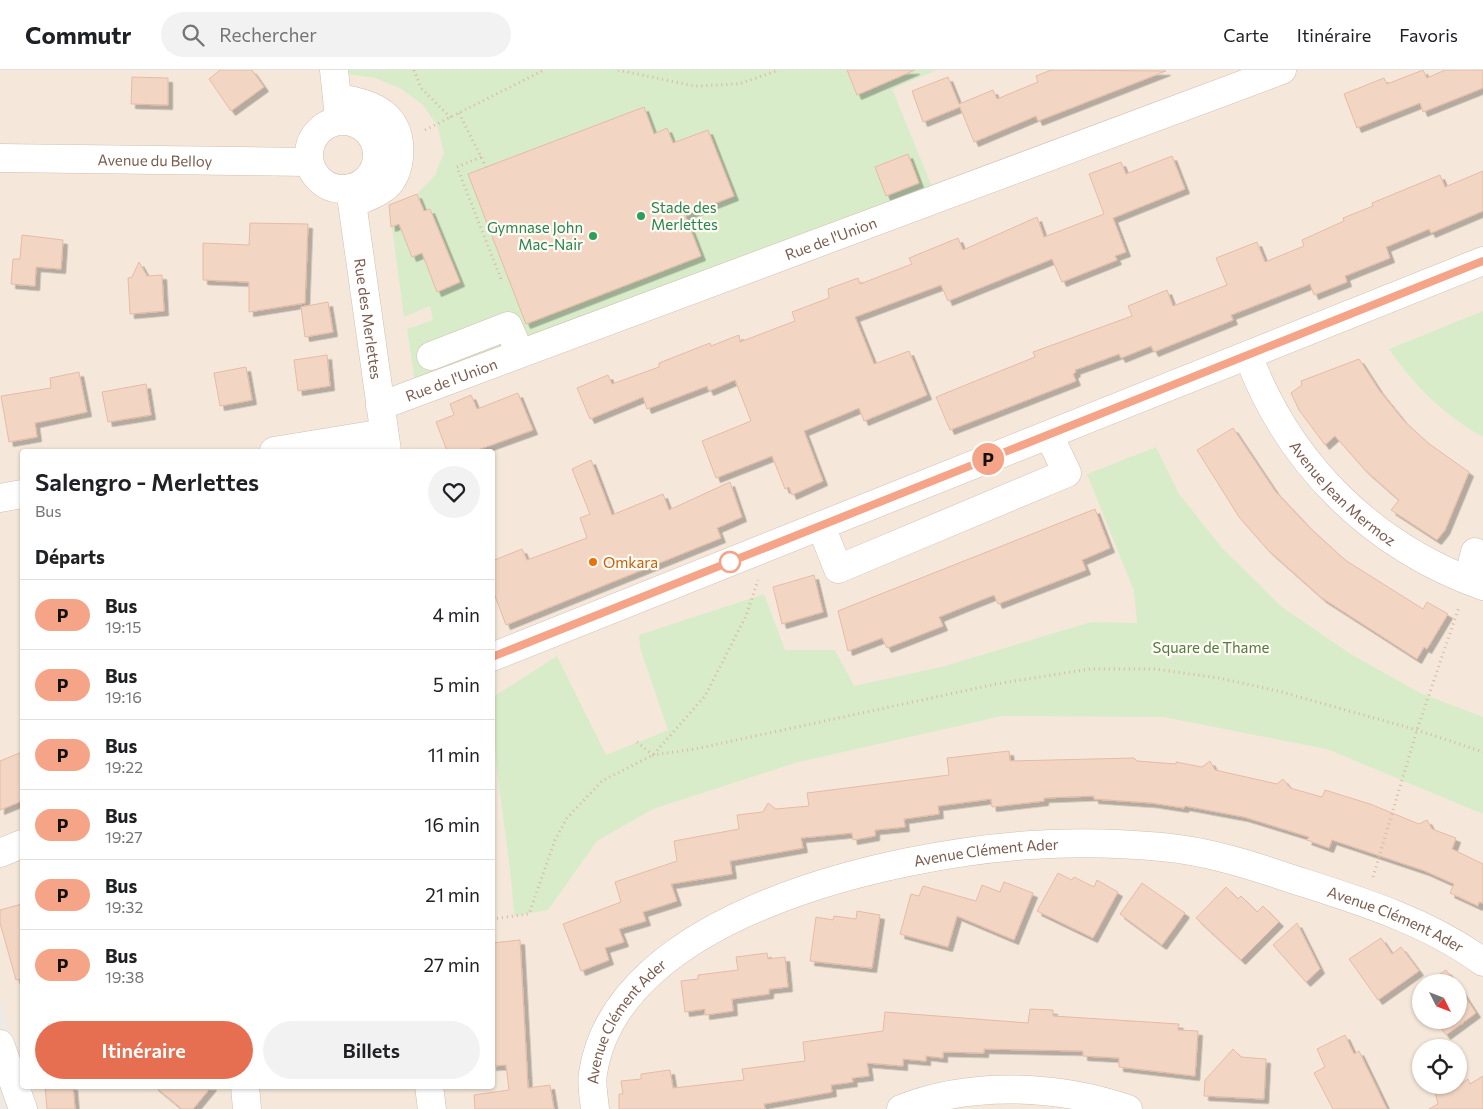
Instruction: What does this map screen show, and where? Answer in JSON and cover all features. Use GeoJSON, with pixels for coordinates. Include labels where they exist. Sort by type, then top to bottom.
{"type":"FeatureCollection","features":[{"type":"Feature","properties":{"kind":"street"},"geometry":{"type":"LineString","coordinates":[[334,70],[338,109],[368,131],[377,152],[376,163],[371,174],[351,196]]}},
{"type":"Feature","properties":{"kind":"street","name":"Rue de l'Union"},"geometry":{"type":"LineString","coordinates":[[380,406],[1282,70]]}},
{"type":"Feature","properties":{"kind":"street"},"geometry":{"type":"LineString","coordinates":[[355,100],[377,109],[394,124],[401,141],[398,166],[392,180],[384,188],[351,196],[324,184],[314,174],[309,162],[310,145],[315,134],[327,124],[338,109],[355,100]]}},
{"type":"Feature","properties":{"kind":"street","name":"Avenue du Belloy"},"geometry":{"type":"LineString","coordinates":[[0,158],[309,162]]}},
{"type":"Feature","properties":{"kind":"street","name":"Rue des Merlettes"},"geometry":{"type":"LineString","coordinates":[[351,196],[386,442]]}},
{"type":"Feature","properties":{"kind":"street"},"geometry":{"type":"LineString","coordinates":[[495,656],[1483,261]]}},
{"type":"Feature","properties":{"kind":"street"},"geometry":{"type":"LineString","coordinates":[[431,356],[508,326],[520,353]]}},
{"type":"Feature","properties":{"kind":"street","name":"Avenue Jean Mermoz"},"geometry":{"type":"LineString","coordinates":[[1248,355],[1260,384],[1283,427],[1300,454],[1333,492],[1364,520],[1401,547],[1475,583]]}},
{"type":"Feature","properties":{"kind":"street"},"geometry":{"type":"LineString","coordinates":[[821,526],[838,569],[1067,473],[1049,435]]}},
{"type":"Feature","properties":{"kind":"street"},"geometry":{"type":"LineString","coordinates":[[299,449],[386,442]]}},
{"type":"Feature","properties":{"kind":"street"},"geometry":{"type":"LineString","coordinates":[[0,498],[20,494]]}},
{"type":"Feature","properties":{"kind":"street"},"geometry":{"type":"LineString","coordinates":[[1475,552],[1475,583]]}},
{"type":"Feature","properties":{"kind":"street","name":"Avenue Clément Ader"},"geometry":{"type":"LineString","coordinates":[[596,1109],[592,1075],[600,1043],[616,1013],[637,984],[661,962],[694,939],[727,920],[784,898],[846,878],[908,863],[1032,845],[1097,844],[1164,847],[1237,861],[1365,903],[1426,929],[1483,962]]}},
{"type":"Feature","properties":{"kind":"street"},"geometry":{"type":"LineString","coordinates":[[0,853],[20,845]]}},
{"type":"Feature","properties":{"kind":"street"},"geometry":{"type":"LineString","coordinates":[[0,1044],[23,1109]]}},
{"type":"Feature","properties":{"kind":"street"},"geometry":{"type":"LineString","coordinates":[[245,1089],[247,1109]]}},
{"type":"Feature","properties":{"kind":"street"},"geometry":{"type":"LineString","coordinates":[[429,1089],[432,1109]]}},
{"type":"Feature","properties":{"kind":"street"},"geometry":{"type":"LineString","coordinates":[[901,1109],[955,1094],[1007,1089],[1067,1094],[1101,1100],[1128,1109]]}},
{"type":"Feature","properties":{"kind":"path"},"geometry":{"type":"LineString","coordinates":[[414,70],[421,88],[451,118]]}},
{"type":"Feature","properties":{"kind":"path"},"geometry":{"type":"LineString","coordinates":[[401,141],[451,118],[544,70]]}},
{"type":"Feature","properties":{"kind":"path"},"geometry":{"type":"LineString","coordinates":[[618,70],[695,86],[739,84],[779,70]]}},
{"type":"Feature","properties":{"kind":"path"},"geometry":{"type":"LineString","coordinates":[[459,113],[486,167]]}},
{"type":"Feature","properties":{"kind":"path"},"geometry":{"type":"LineString","coordinates":[[481,156],[457,167],[501,279]]}},
{"type":"Feature","properties":{"kind":"path"},"geometry":{"type":"LineString","coordinates":[[653,755],[705,696],[746,616],[759,578]]}},
{"type":"Feature","properties":{"kind":"path"},"geometry":{"type":"LineString","coordinates":[[1365,903],[1417,730],[1475,583]]}},
{"type":"Feature","properties":{"kind":"path"},"geometry":{"type":"LineString","coordinates":[[495,919],[528,914],[556,840],[567,818],[602,781],[653,755],[695,749],[996,684],[1090,669],[1155,669],[1219,678],[1278,691],[1417,730],[1483,752]]}},
{"type":"Feature","properties":{"kind":"path"},"geometry":{"type":"LineString","coordinates":[[637,742],[653,755]]}},
{"type":"Feature","properties":{"kind":"shaded area"},"geometry":{"type":"Polygon","coordinates":[[[0,70],[1483,70],[1483,1109],[0,1109],[0,70]]]}},
{"type":"Feature","properties":{"kind":"shaded area"},"geometry":{"type":"Polygon","coordinates":[[[0,996],[20,1065],[20,1089],[28,1089],[34,1109],[0,1109],[0,996]]]}},
{"type":"Feature","properties":{"kind":"green space","name":"Stade des Merlettes"},"geometry":{"type":"Polygon","coordinates":[[[334,70],[937,70],[892,89],[937,199],[415,382],[407,329],[433,320],[430,306],[404,317],[389,205],[417,194],[435,175],[444,153],[437,125],[423,105],[400,88],[375,78],[334,72],[334,70]]]}},
{"type":"Feature","properties":{"kind":"green space"},"geometry":{"type":"Polygon","coordinates":[[[1483,311],[1483,437],[1455,419],[1431,399],[1389,349],[1483,311]]]}},
{"type":"Feature","properties":{"kind":"green space","name":"Square de Thame"},"geometry":{"type":"Polygon","coordinates":[[[1156,447],[1179,494],[1222,548],[1282,607],[1349,653],[1420,693],[1483,717],[1483,814],[1327,749],[1163,717],[1002,716],[795,763],[653,809],[597,841],[548,910],[514,916],[495,752],[495,696],[557,656],[606,755],[668,730],[640,648],[639,635],[764,594],[785,650],[835,650],[854,686],[945,666],[1091,622],[1137,623],[1134,591],[1087,474],[1156,447]]]}},
{"type":"Feature","properties":{"kind":"building"},"geometry":{"type":"Polygon","coordinates":[[[220,70],[252,70],[264,87],[231,111],[209,79],[220,70]]]}},
{"type":"Feature","properties":{"kind":"building"},"geometry":{"type":"Polygon","coordinates":[[[847,70],[915,70],[857,95],[847,70]]]}},
{"type":"Feature","properties":{"kind":"building"},"geometry":{"type":"Polygon","coordinates":[[[1051,70],[1166,71],[1038,121],[1036,116],[974,142],[960,107],[923,122],[912,91],[948,77],[959,104],[993,90],[997,99],[1038,82],[1036,76],[1051,70]]]}},
{"type":"Feature","properties":{"kind":"building"},"geometry":{"type":"Polygon","coordinates":[[[1423,70],[1427,78],[1445,70],[1483,70],[1483,88],[1423,112],[1420,103],[1357,128],[1344,94],[1384,78],[1387,84],[1423,70]]]}},
{"type":"Feature","properties":{"kind":"building"},"geometry":{"type":"Polygon","coordinates":[[[132,77],[168,78],[168,105],[131,104],[132,77]]]}},
{"type":"Feature","properties":{"kind":"building","name":"Gymnase John Mac-Nair"},"geometry":{"type":"Polygon","coordinates":[[[644,107],[654,134],[667,128],[673,143],[708,130],[734,196],[685,215],[701,256],[526,324],[468,174],[644,107]]]}},
{"type":"Feature","properties":{"kind":"building"},"geometry":{"type":"Polygon","coordinates":[[[908,154],[919,183],[886,196],[875,167],[908,154]]]}},
{"type":"Feature","properties":{"kind":"building"},"geometry":{"type":"Polygon","coordinates":[[[1172,156],[1185,189],[1113,218],[1126,252],[1115,256],[1117,260],[1062,282],[1052,259],[948,301],[941,285],[855,317],[874,364],[909,351],[927,395],[864,421],[859,408],[804,431],[823,481],[792,495],[789,487],[785,489],[772,456],[716,478],[702,441],[751,421],[735,380],[709,391],[707,386],[647,409],[643,397],[590,419],[577,388],[608,375],[612,384],[659,367],[659,363],[710,343],[711,346],[739,335],[740,342],[795,321],[792,312],[829,298],[828,289],[858,278],[860,284],[912,264],[909,258],[958,238],[963,250],[1037,217],[1044,237],[1104,214],[1089,174],[1121,162],[1126,174],[1172,156]]]}},
{"type":"Feature","properties":{"kind":"building"},"geometry":{"type":"Polygon","coordinates":[[[1483,171],[1483,211],[1431,233],[1429,229],[1386,247],[1390,258],[1345,276],[1347,282],[1314,295],[1310,284],[1231,315],[1233,320],[1154,352],[1151,346],[1121,358],[1119,354],[1075,370],[1076,372],[1073,374],[1076,381],[950,430],[936,397],[1035,357],[1033,352],[1132,316],[1128,306],[1167,290],[1173,306],[1227,285],[1216,258],[1257,242],[1265,262],[1304,246],[1302,240],[1344,221],[1343,218],[1373,206],[1372,203],[1440,175],[1445,187],[1483,171]]]}},
{"type":"Feature","properties":{"kind":"building"},"geometry":{"type":"Polygon","coordinates":[[[417,194],[424,211],[430,209],[460,282],[437,292],[422,253],[412,257],[399,224],[391,227],[389,205],[417,194]]]}},
{"type":"Feature","properties":{"kind":"building"},"geometry":{"type":"Polygon","coordinates":[[[250,223],[308,224],[305,303],[249,312],[249,282],[203,280],[203,243],[249,245],[250,223]]]}},
{"type":"Feature","properties":{"kind":"building"},"geometry":{"type":"Polygon","coordinates":[[[22,235],[63,240],[61,269],[36,267],[35,286],[11,284],[13,259],[20,259],[22,235]]]}},
{"type":"Feature","properties":{"kind":"building"},"geometry":{"type":"Polygon","coordinates":[[[139,262],[147,276],[162,275],[164,311],[130,314],[128,278],[132,277],[139,262]]]}},
{"type":"Feature","properties":{"kind":"building"},"geometry":{"type":"Polygon","coordinates":[[[328,302],[333,332],[305,337],[301,307],[328,302]]]}},
{"type":"Feature","properties":{"kind":"building"},"geometry":{"type":"Polygon","coordinates":[[[327,355],[330,386],[298,391],[294,360],[327,355]]]}},
{"type":"Feature","properties":{"kind":"building"},"geometry":{"type":"Polygon","coordinates":[[[1359,359],[1379,390],[1404,421],[1428,443],[1469,472],[1445,530],[1437,540],[1391,510],[1399,500],[1365,470],[1335,436],[1325,445],[1299,410],[1291,393],[1302,385],[1301,381],[1359,359]]]}},
{"type":"Feature","properties":{"kind":"building"},"geometry":{"type":"Polygon","coordinates":[[[246,367],[252,400],[220,406],[214,373],[246,367]]]}},
{"type":"Feature","properties":{"kind":"building"},"geometry":{"type":"Polygon","coordinates":[[[79,372],[87,412],[35,423],[37,437],[9,442],[1,396],[51,388],[50,378],[79,372]]]}},
{"type":"Feature","properties":{"kind":"building"},"geometry":{"type":"Polygon","coordinates":[[[146,384],[151,415],[108,422],[102,392],[146,384]]]}},
{"type":"Feature","properties":{"kind":"building"},"geometry":{"type":"Polygon","coordinates":[[[518,393],[533,430],[481,449],[446,449],[436,422],[454,415],[450,404],[471,395],[477,409],[518,393]]]}},
{"type":"Feature","properties":{"kind":"building"},"geometry":{"type":"Polygon","coordinates":[[[1233,428],[1275,491],[1310,528],[1345,560],[1423,609],[1427,602],[1448,614],[1427,649],[1424,647],[1417,659],[1322,598],[1268,550],[1239,517],[1197,450],[1233,428]]]}},
{"type":"Feature","properties":{"kind":"building"},"geometry":{"type":"Polygon","coordinates":[[[591,460],[612,515],[663,494],[669,510],[730,482],[742,517],[717,528],[721,538],[506,625],[495,596],[495,560],[522,549],[527,560],[587,538],[580,518],[590,514],[572,469],[591,460]]]}},
{"type":"Feature","properties":{"kind":"building"},"geometry":{"type":"Polygon","coordinates":[[[1095,509],[1110,548],[1082,560],[1086,570],[998,604],[994,595],[939,617],[943,626],[887,648],[882,638],[848,651],[838,611],[1095,509]]]}},
{"type":"Feature","properties":{"kind":"building"},"geometry":{"type":"Polygon","coordinates":[[[814,575],[823,612],[782,624],[773,587],[814,575]]]}},
{"type":"Feature","properties":{"kind":"building"},"geometry":{"type":"Polygon","coordinates":[[[1009,751],[1010,761],[1134,758],[1137,761],[1176,764],[1176,762],[1202,767],[1210,761],[1215,770],[1277,784],[1283,779],[1290,788],[1322,797],[1325,790],[1370,804],[1419,824],[1427,820],[1432,829],[1456,838],[1452,849],[1483,864],[1483,903],[1479,902],[1478,906],[1450,893],[1454,884],[1425,871],[1332,840],[1329,848],[1307,840],[1309,837],[1244,817],[1185,806],[1184,808],[1152,803],[1094,799],[1094,796],[1044,798],[1044,801],[992,807],[991,799],[938,806],[939,814],[904,819],[905,827],[875,830],[875,836],[853,840],[852,833],[801,838],[803,848],[730,861],[732,874],[671,884],[677,901],[643,912],[646,921],[619,929],[624,942],[605,948],[609,960],[581,971],[563,924],[621,902],[615,882],[677,861],[674,841],[739,829],[737,815],[763,812],[768,803],[776,809],[809,806],[807,793],[949,775],[947,758],[1009,751]]]}},
{"type":"Feature","properties":{"kind":"building"},"geometry":{"type":"Polygon","coordinates":[[[20,753],[20,802],[0,810],[0,761],[20,753]]]}},
{"type":"Feature","properties":{"kind":"building"},"geometry":{"type":"Polygon","coordinates":[[[1058,873],[1072,880],[1074,877],[1094,887],[1097,880],[1118,892],[1093,938],[1037,911],[1058,873]]]}},
{"type":"Feature","properties":{"kind":"building"},"geometry":{"type":"Polygon","coordinates":[[[1004,882],[1033,893],[1014,940],[957,916],[948,947],[900,934],[911,894],[919,896],[923,886],[976,901],[982,885],[1000,892],[1004,882]]]}},
{"type":"Feature","properties":{"kind":"building"},"geometry":{"type":"Polygon","coordinates":[[[1142,883],[1185,913],[1162,945],[1120,914],[1142,883]]]}},
{"type":"Feature","properties":{"kind":"building"},"geometry":{"type":"Polygon","coordinates":[[[1226,887],[1238,899],[1241,896],[1257,912],[1263,906],[1279,922],[1241,960],[1196,918],[1226,887]]]}},
{"type":"Feature","properties":{"kind":"building"},"geometry":{"type":"Polygon","coordinates":[[[20,905],[20,979],[16,980],[0,923],[0,910],[20,905]]]}},
{"type":"Feature","properties":{"kind":"building"},"geometry":{"type":"Polygon","coordinates":[[[857,911],[880,915],[872,968],[810,961],[816,917],[833,920],[834,916],[856,919],[857,911]]]}},
{"type":"Feature","properties":{"kind":"building"},"geometry":{"type":"Polygon","coordinates":[[[1297,923],[1320,969],[1306,982],[1273,945],[1297,923]]]}},
{"type":"Feature","properties":{"kind":"building"},"geometry":{"type":"Polygon","coordinates":[[[1381,938],[1392,954],[1401,947],[1419,971],[1412,974],[1412,976],[1378,1000],[1349,959],[1381,938]]]}},
{"type":"Feature","properties":{"kind":"building"},"geometry":{"type":"Polygon","coordinates":[[[520,940],[528,1088],[550,1085],[554,1109],[475,1109],[474,1095],[509,1090],[506,1065],[495,1066],[495,943],[520,940]]]}},
{"type":"Feature","properties":{"kind":"building"},"geometry":{"type":"Polygon","coordinates":[[[767,953],[768,959],[785,957],[788,987],[769,989],[769,994],[732,999],[733,1011],[705,1015],[705,1009],[685,1012],[681,981],[698,979],[698,975],[738,970],[736,957],[767,953]]]}},
{"type":"Feature","properties":{"kind":"building"},"geometry":{"type":"Polygon","coordinates":[[[1446,970],[1449,974],[1440,974],[1446,970]]]}},
{"type":"Feature","properties":{"kind":"building"},"geometry":{"type":"Polygon","coordinates":[[[1468,1001],[1476,1013],[1468,1019],[1468,1001]]]}},
{"type":"Feature","properties":{"kind":"building"},"geometry":{"type":"Polygon","coordinates":[[[1030,1009],[1053,1010],[1053,1016],[1179,1024],[1178,1030],[1198,1031],[1195,1076],[1119,1067],[1119,1058],[1083,1056],[1083,1051],[984,1049],[984,1053],[943,1052],[943,1058],[926,1056],[926,1061],[903,1059],[903,1066],[867,1063],[869,1076],[852,1078],[853,1082],[831,1085],[832,1092],[764,1104],[765,1109],[619,1109],[619,1094],[623,1094],[621,1081],[641,1079],[641,1074],[670,1070],[673,1088],[744,1080],[742,1069],[805,1061],[803,1042],[883,1031],[885,1012],[1028,1023],[1030,1009]]]}},
{"type":"Feature","properties":{"kind":"building"},"geometry":{"type":"Polygon","coordinates":[[[1442,1029],[1454,1029],[1446,1035],[1442,1029]]]}},
{"type":"Feature","properties":{"kind":"building"},"geometry":{"type":"Polygon","coordinates":[[[1345,1035],[1354,1054],[1359,1051],[1387,1109],[1333,1109],[1314,1073],[1325,1067],[1317,1049],[1345,1035]]]}},
{"type":"Feature","properties":{"kind":"building"},"geometry":{"type":"Polygon","coordinates":[[[1233,1049],[1241,1057],[1266,1059],[1264,1099],[1204,1096],[1205,1080],[1233,1049]]]}},
{"type":"Feature","properties":{"kind":"building"},"geometry":{"type":"Polygon","coordinates":[[[1483,1076],[1483,1109],[1429,1109],[1438,1104],[1436,1094],[1467,1094],[1468,1079],[1470,1084],[1483,1076]]]}},
{"type":"Feature","properties":{"kind":"building"},"geometry":{"type":"Polygon","coordinates":[[[45,1089],[73,1089],[75,1109],[47,1109],[45,1089]]]}},
{"type":"Feature","properties":{"kind":"building"},"geometry":{"type":"Polygon","coordinates":[[[158,1089],[210,1089],[193,1109],[182,1109],[158,1089]]]}},
{"type":"Feature","properties":{"kind":"bus line","name":"P"},"geometry":{"type":"LineString","coordinates":[[495,656],[1483,261]]}},
{"type":"Feature","properties":{"kind":"place","name":"Stade des Merlettes"},"geometry":{"type":"Point","coordinates":[641,216]}},
{"type":"Feature","properties":{"kind":"place","name":"Gymnase John Mac-Nair"},"geometry":{"type":"Point","coordinates":[593,236]}},
{"type":"Feature","properties":{"kind":"place","name":"Omkara"},"geometry":{"type":"Point","coordinates":[593,562]}}]}
